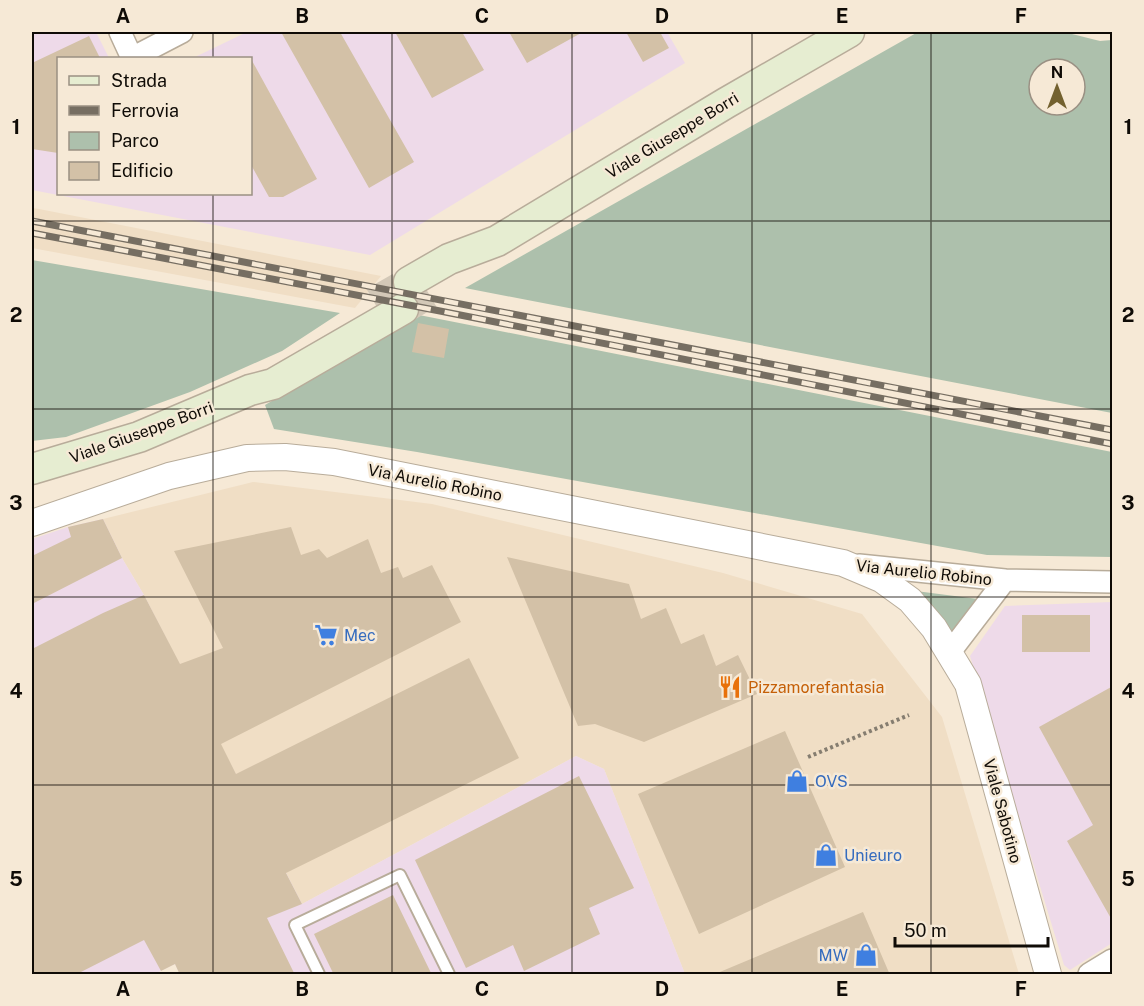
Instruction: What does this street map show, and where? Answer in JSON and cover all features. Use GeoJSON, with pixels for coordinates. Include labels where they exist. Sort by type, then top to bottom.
{"type":"FeatureCollection","features":[{"type":"Feature","properties":{"kind":"main road","name":"Viale Giuseppe Borri"},"geometry":{"type":"LineString","coordinates":[[439,288],[497,241],[726,102],[849,32]]}},
{"type":"Feature","properties":{"kind":"main road","name":"Viale Giuseppe Borri"},"geometry":{"type":"LineString","coordinates":[[32,469],[153,432],[250,390],[276,383],[406,295],[449,259],[497,241]]}},
{"type":"Feature","properties":{"kind":"main road","name":"Viale Giuseppe Borri"},"geometry":{"type":"LineString","coordinates":[[250,390],[293,352],[374,302]]}},
{"type":"Feature","properties":{"kind":"street"},"geometry":{"type":"LineString","coordinates":[[120,32],[132,57]]}},
{"type":"Feature","properties":{"kind":"street"},"geometry":{"type":"LineString","coordinates":[[134,57],[183,32]]}},
{"type":"Feature","properties":{"kind":"street","name":"Via Aurelio Robino"},"geometry":{"type":"LineString","coordinates":[[32,523],[169,476],[247,458],[285,457],[334,462],[843,563],[1005,580],[1113,582]]}},
{"type":"Feature","properties":{"kind":"street","name":"Via Aurelio Robino"},"geometry":{"type":"LineString","coordinates":[[843,563],[880,579],[910,600],[934,628],[950,652],[1005,580]]}},
{"type":"Feature","properties":{"kind":"street","name":"Viale Sabotino"},"geometry":{"type":"LineString","coordinates":[[950,652],[968,684],[1048,975]]}},
{"type":"Feature","properties":{"kind":"street"},"geometry":{"type":"LineString","coordinates":[[1089,975],[1113,960]]}},
{"type":"Feature","properties":{"kind":"lane"},"geometry":{"type":"LineString","coordinates":[[319,975],[295,925],[400,875],[449,975]]}},
{"type":"Feature","properties":{"kind":"path"},"geometry":{"type":"LineString","coordinates":[[808,757],[909,715]]}},
{"type":"Feature","properties":{"kind":"shaded area"},"geometry":{"type":"Polygon","coordinates":[[[32,32],[96,32],[108,57],[57,57],[57,195],[32,190],[32,32]]]}},
{"type":"Feature","properties":{"kind":"shaded area"},"geometry":{"type":"Polygon","coordinates":[[[247,32],[667,32],[685,63],[370,255],[58,195],[252,195],[252,57],[195,57],[247,32]]]}},
{"type":"Feature","properties":{"kind":"shaded area"},"geometry":{"type":"Polygon","coordinates":[[[32,208],[381,276],[355,308],[32,248],[32,208]]]}},
{"type":"Feature","properties":{"kind":"shaded area"},"geometry":{"type":"Polygon","coordinates":[[[253,482],[432,504],[723,573],[862,614],[942,717],[1019,974],[685,974],[604,769],[576,756],[302,904],[103,519],[253,482]]]}},
{"type":"Feature","properties":{"kind":"shaded area"},"geometry":{"type":"Polygon","coordinates":[[[103,519],[302,904],[576,756],[604,769],[685,974],[180,974],[175,964],[154,974],[32,974],[32,539],[103,519]]]}},
{"type":"Feature","properties":{"kind":"shaded area"},"geometry":{"type":"Polygon","coordinates":[[[1112,602],[1112,943],[1070,970],[1064,965],[970,656],[1005,606],[1112,602]]]}},
{"type":"Feature","properties":{"kind":"green space"},"geometry":{"type":"Polygon","coordinates":[[[918,32],[1064,32],[1100,41],[1112,40],[1112,413],[465,288],[918,32]]]}},
{"type":"Feature","properties":{"kind":"green space"},"geometry":{"type":"Polygon","coordinates":[[[32,260],[340,313],[282,351],[190,392],[66,437],[32,441],[32,260]]]}},
{"type":"Feature","properties":{"kind":"green space"},"geometry":{"type":"Polygon","coordinates":[[[419,315],[1112,452],[1112,557],[987,555],[417,452],[274,429],[265,405],[419,315]]]}},
{"type":"Feature","properties":{"kind":"green space"},"geometry":{"type":"Polygon","coordinates":[[[908,590],[978,599],[950,639],[908,590]]]}},
{"type":"Feature","properties":{"kind":"building"},"geometry":{"type":"Polygon","coordinates":[[[281,32],[340,32],[414,162],[369,188],[281,32]]]}},
{"type":"Feature","properties":{"kind":"building"},"geometry":{"type":"Polygon","coordinates":[[[395,32],[462,32],[484,70],[432,98],[395,32]]]}},
{"type":"Feature","properties":{"kind":"building"},"geometry":{"type":"Polygon","coordinates":[[[509,32],[583,32],[527,63],[509,32]]]}},
{"type":"Feature","properties":{"kind":"building"},"geometry":{"type":"Polygon","coordinates":[[[626,32],[660,32],[669,48],[643,62],[626,32]]]}},
{"type":"Feature","properties":{"kind":"building"},"geometry":{"type":"Polygon","coordinates":[[[89,36],[100,57],[57,57],[57,153],[32,149],[32,63],[89,36]]]}},
{"type":"Feature","properties":{"kind":"building"},"geometry":{"type":"Polygon","coordinates":[[[252,61],[317,179],[283,197],[269,197],[252,167],[252,61]]]}},
{"type":"Feature","properties":{"kind":"building"},"geometry":{"type":"Polygon","coordinates":[[[418,323],[449,329],[444,358],[412,352],[418,323]]]}},
{"type":"Feature","properties":{"kind":"building"},"geometry":{"type":"Polygon","coordinates":[[[103,519],[122,558],[32,604],[32,556],[71,537],[68,527],[103,519]]]}},
{"type":"Feature","properties":{"kind":"building"},"geometry":{"type":"Polygon","coordinates":[[[291,527],[301,555],[319,549],[327,558],[368,539],[381,573],[398,567],[403,578],[432,565],[461,622],[221,744],[236,774],[469,658],[519,758],[286,873],[302,904],[267,918],[295,975],[180,975],[175,964],[161,971],[144,940],[75,975],[32,975],[32,649],[144,595],[180,664],[223,648],[174,551],[291,527]]]}},
{"type":"Feature","properties":{"kind":"building"},"geometry":{"type":"Polygon","coordinates":[[[507,557],[629,584],[641,619],[666,608],[681,644],[704,634],[716,666],[738,655],[757,694],[644,742],[595,724],[578,726],[507,557]]]}},
{"type":"Feature","properties":{"kind":"building"},"geometry":{"type":"Polygon","coordinates":[[[1022,615],[1090,615],[1090,652],[1022,652],[1022,615]]]}},
{"type":"Feature","properties":{"kind":"building"},"geometry":{"type":"Polygon","coordinates":[[[1113,686],[1113,922],[1067,841],[1093,825],[1039,727],[1113,686]]]}},
{"type":"Feature","properties":{"kind":"building"},"geometry":{"type":"Polygon","coordinates":[[[785,731],[845,867],[699,934],[638,794],[785,731]]]}},
{"type":"Feature","properties":{"kind":"building"},"geometry":{"type":"Polygon","coordinates":[[[579,776],[634,888],[589,908],[600,934],[524,971],[513,945],[466,968],[415,860],[579,776]]]}},
{"type":"Feature","properties":{"kind":"building"},"geometry":{"type":"Polygon","coordinates":[[[393,895],[432,975],[334,975],[314,934],[393,895]]]}},
{"type":"Feature","properties":{"kind":"building"},"geometry":{"type":"Polygon","coordinates":[[[863,912],[890,975],[715,975],[715,974],[863,912]]]}},
{"type":"Feature","properties":{"kind":"tunnel"},"geometry":{"type":"LineString","coordinates":[[374,302],[409,282]]}},
{"type":"Feature","properties":{"kind":"tunnel"},"geometry":{"type":"LineString","coordinates":[[403,309],[439,288]]}},
{"type":"Feature","properties":{"kind":"railway"},"geometry":{"type":"LineString","coordinates":[[32,221],[1112,430]]}},
{"type":"Feature","properties":{"kind":"railway"},"geometry":{"type":"LineString","coordinates":[[32,233],[1112,444]]}},
{"type":"Feature","properties":{"kind":"place","name":"Mec"},"geometry":{"type":"Point","coordinates":[326,635]}},
{"type":"Feature","properties":{"kind":"place","name":"Pizzamorefantasia"},"geometry":{"type":"Point","coordinates":[730,687]}},
{"type":"Feature","properties":{"kind":"place","name":"OVS"},"geometry":{"type":"Point","coordinates":[797,781]}},
{"type":"Feature","properties":{"kind":"place","name":"Unieuro"},"geometry":{"type":"Point","coordinates":[826,855]}},
{"type":"Feature","properties":{"kind":"place","name":"MW"},"geometry":{"type":"Point","coordinates":[866,955]}}]}
